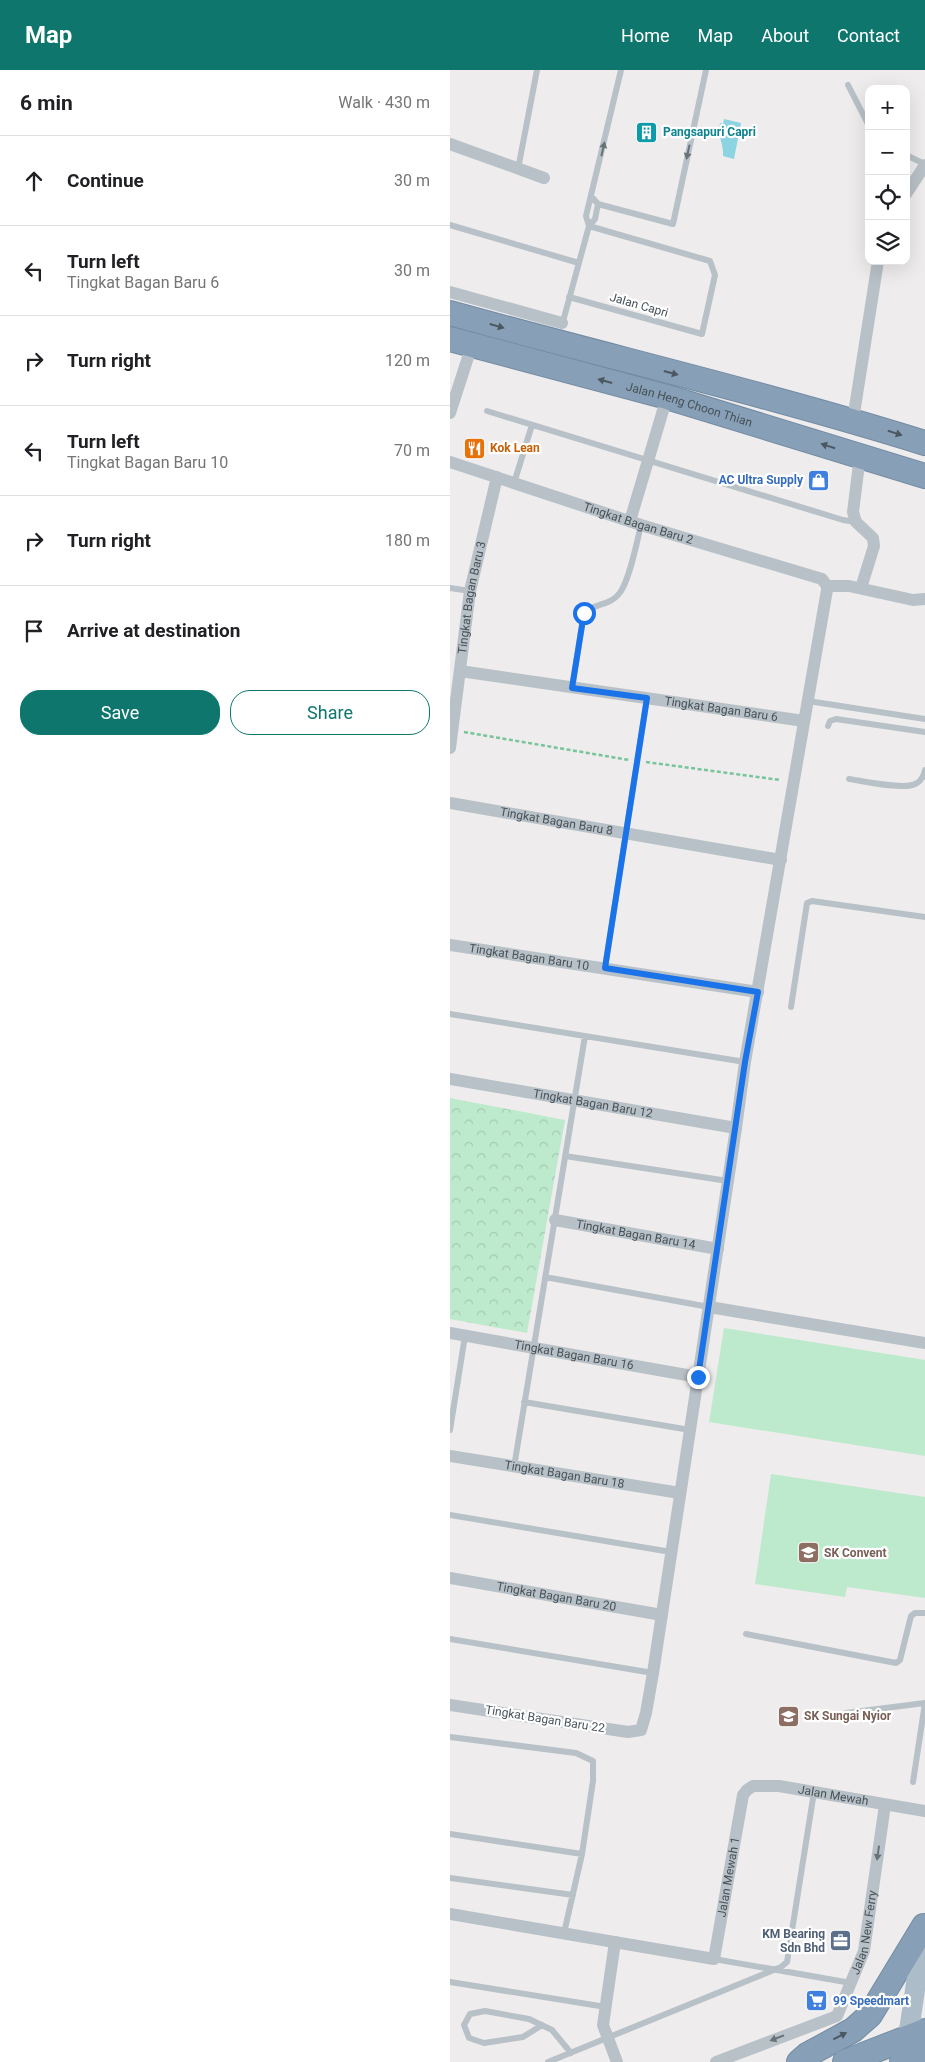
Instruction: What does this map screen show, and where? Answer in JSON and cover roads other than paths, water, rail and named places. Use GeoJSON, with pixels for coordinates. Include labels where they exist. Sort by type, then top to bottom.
{"type":"FeatureCollection","features":[{"type":"Feature","properties":{"kind":"highway","name":"Jalan Heng Choon Thian"},"geometry":{"type":"LineString","coordinates":[[450,312],[559,333],[925,443]]}},
{"type":"Feature","properties":{"kind":"highway","name":"Jalan Heng Choon Thian"},"geometry":{"type":"LineString","coordinates":[[461,342],[667,397],[925,476]]}},
{"type":"Feature","properties":{"kind":"highway"},"geometry":{"type":"LineString","coordinates":[[799,2062],[806,2055],[853,2030],[870,2015],[925,1926]]}},
{"type":"Feature","properties":{"kind":"highway"},"geometry":{"type":"LineString","coordinates":[[845,2062],[916,2034]]}},
{"type":"Feature","properties":{"kind":"main road"},"geometry":{"type":"LineString","coordinates":[[911,2059],[916,2034],[925,1926]]}},
{"type":"Feature","properties":{"kind":"street"},"geometry":{"type":"LineString","coordinates":[[450,144],[544,178]]}},
{"type":"Feature","properties":{"kind":"street"},"geometry":{"type":"LineString","coordinates":[[910,188],[925,164]]}},
{"type":"Feature","properties":{"kind":"street"},"geometry":{"type":"LineString","coordinates":[[853,420],[877,265]]}},
{"type":"Feature","properties":{"kind":"street"},"geometry":{"type":"LineString","coordinates":[[450,292],[559,333]]}},
{"type":"Feature","properties":{"kind":"street"},"geometry":{"type":"LineString","coordinates":[[450,413],[461,342]]}},
{"type":"Feature","properties":{"kind":"street"},"geometry":{"type":"LineString","coordinates":[[636,523],[648,461],[667,397]]}},
{"type":"Feature","properties":{"kind":"street"},"geometry":{"type":"LineString","coordinates":[[860,456],[853,512],[856,522],[873,538],[874,546],[861,588]]}},
{"type":"Feature","properties":{"kind":"street","name":"Tingkat Bagan Baru 2"},"geometry":{"type":"LineString","coordinates":[[450,462],[636,523],[822,579],[826,584]]}},
{"type":"Feature","properties":{"kind":"street","name":"Tingkat Bagan Baru 3"},"geometry":{"type":"LineString","coordinates":[[450,748],[470,591],[497,477]]}},
{"type":"Feature","properties":{"kind":"street"},"geometry":{"type":"LineString","coordinates":[[653,1673],[745,1062],[828,590],[826,584],[861,588],[912,600],[925,599]]}},
{"type":"Feature","properties":{"kind":"street","name":"Tingkat Bagan Baru 6"},"geometry":{"type":"LineString","coordinates":[[460,671],[804,721]]}},
{"type":"Feature","properties":{"kind":"street","name":"Tingkat Bagan Baru 8"},"geometry":{"type":"LineString","coordinates":[[450,803],[781,860]]}},
{"type":"Feature","properties":{"kind":"street","name":"Tingkat Bagan Baru 10"},"geometry":{"type":"LineString","coordinates":[[450,945],[758,992]]}},
{"type":"Feature","properties":{"kind":"street","name":"Tingkat Bagan Baru 12"},"geometry":{"type":"LineString","coordinates":[[450,1079],[736,1128]]}},
{"type":"Feature","properties":{"kind":"street","name":"Tingkat Bagan Baru 14"},"geometry":{"type":"LineString","coordinates":[[555,1220],[718,1249]]}},
{"type":"Feature","properties":{"kind":"street"},"geometry":{"type":"LineString","coordinates":[[709,1307],[925,1343]]}},
{"type":"Feature","properties":{"kind":"street","name":"Tingkat Bagan Baru 16"},"geometry":{"type":"LineString","coordinates":[[450,1333],[698,1377]]}},
{"type":"Feature","properties":{"kind":"street","name":"Tingkat Bagan Baru 18"},"geometry":{"type":"LineString","coordinates":[[450,1456],[680,1493]]}},
{"type":"Feature","properties":{"kind":"street","name":"Tingkat Bagan Baru 20"},"geometry":{"type":"LineString","coordinates":[[450,1578],[662,1615]]}},
{"type":"Feature","properties":{"kind":"street","name":"Tingkat Bagan Baru 22"},"geometry":{"type":"LineString","coordinates":[[450,1705],[628,1732],[641,1730],[653,1673]]}},
{"type":"Feature","properties":{"kind":"street","name":"Jalan Mewah"},"geometry":{"type":"LineString","coordinates":[[743,1795],[746,1790],[753,1786],[762,1786],[814,1792],[925,1811]]}},
{"type":"Feature","properties":{"kind":"street","name":"Jalan Mewah 1"},"geometry":{"type":"LineString","coordinates":[[714,1959],[743,1795]]}},
{"type":"Feature","properties":{"kind":"street","name":"Jalan New Ferry"},"geometry":{"type":"LineString","coordinates":[[716,2062],[837,2016],[864,1951],[885,1805]]}},
{"type":"Feature","properties":{"kind":"street"},"geometry":{"type":"LineString","coordinates":[[450,1914],[714,1959]]}},
{"type":"Feature","properties":{"kind":"street"},"geometry":{"type":"LineString","coordinates":[[615,1942],[603,2025],[616,2062]]}},
{"type":"Feature","properties":{"kind":"lane"},"geometry":{"type":"LineString","coordinates":[[518,169],[537,70]]}},
{"type":"Feature","properties":{"kind":"lane"},"geometry":{"type":"LineString","coordinates":[[589,226],[586,216],[622,70]]}},
{"type":"Feature","properties":{"kind":"lane"},"geometry":{"type":"LineString","coordinates":[[591,196],[598,204],[673,224],[706,70]]}},
{"type":"Feature","properties":{"kind":"lane"},"geometry":{"type":"LineString","coordinates":[[848,85],[865,118]]}},
{"type":"Feature","properties":{"kind":"lane"},"geometry":{"type":"LineString","coordinates":[[910,157],[925,164]]}},
{"type":"Feature","properties":{"kind":"lane"},"geometry":{"type":"LineString","coordinates":[[559,333],[589,226],[595,219],[598,204]]}},
{"type":"Feature","properties":{"kind":"lane"},"geometry":{"type":"LineString","coordinates":[[450,225],[579,263]]}},
{"type":"Feature","properties":{"kind":"lane","name":"Jalan Capri"},"geometry":{"type":"LineString","coordinates":[[569,297],[702,334],[715,275],[710,261],[589,226]]}},
{"type":"Feature","properties":{"kind":"lane"},"geometry":{"type":"LineString","coordinates":[[487,410],[648,461],[843,520],[856,522]]}},
{"type":"Feature","properties":{"kind":"lane"},"geometry":{"type":"LineString","coordinates":[[514,483],[532,425]]}},
{"type":"Feature","properties":{"kind":"lane"},"geometry":{"type":"LineString","coordinates":[[572,688],[584,613],[589,608],[618,597],[624,584],[636,523]]}},
{"type":"Feature","properties":{"kind":"lane"},"geometry":{"type":"LineString","coordinates":[[450,588],[470,591]]}},
{"type":"Feature","properties":{"kind":"lane"},"geometry":{"type":"LineString","coordinates":[[605,968],[647,698]]}},
{"type":"Feature","properties":{"kind":"lane"},"geometry":{"type":"LineString","coordinates":[[808,701],[925,719]]}},
{"type":"Feature","properties":{"kind":"lane"},"geometry":{"type":"LineString","coordinates":[[828,726],[830,721],[836,719],[925,732]]}},
{"type":"Feature","properties":{"kind":"lane"},"geometry":{"type":"LineString","coordinates":[[849,778],[906,787],[916,784],[924,776],[925,770]]}},
{"type":"Feature","properties":{"kind":"lane"},"geometry":{"type":"LineString","coordinates":[[791,1007],[807,903],[812,901],[925,917]]}},
{"type":"Feature","properties":{"kind":"lane"},"geometry":{"type":"LineString","coordinates":[[450,1014],[745,1062]]}},
{"type":"Feature","properties":{"kind":"lane"},"geometry":{"type":"LineString","coordinates":[[514,1467],[585,1036]]}},
{"type":"Feature","properties":{"kind":"lane"},"geometry":{"type":"LineString","coordinates":[[565,1156],[728,1181]]}},
{"type":"Feature","properties":{"kind":"lane"},"geometry":{"type":"LineString","coordinates":[[545,1277],[709,1307]]}},
{"type":"Feature","properties":{"kind":"lane"},"geometry":{"type":"LineString","coordinates":[[450,1430],[453,1391],[465,1336]]}},
{"type":"Feature","properties":{"kind":"lane"},"geometry":{"type":"LineString","coordinates":[[524,1402],[690,1430]]}},
{"type":"Feature","properties":{"kind":"lane"},"geometry":{"type":"LineString","coordinates":[[450,1515],[672,1552]]}},
{"type":"Feature","properties":{"kind":"lane"},"geometry":{"type":"LineString","coordinates":[[746,1634],[896,1663],[900,1660],[911,1616],[914,1613],[925,1613]]}},
{"type":"Feature","properties":{"kind":"lane"},"geometry":{"type":"LineString","coordinates":[[450,1639],[653,1673]]}},
{"type":"Feature","properties":{"kind":"lane"},"geometry":{"type":"LineString","coordinates":[[846,1713],[925,1703],[912,1782]]}},
{"type":"Feature","properties":{"kind":"lane"},"geometry":{"type":"LineString","coordinates":[[450,1737],[576,1753],[593,1761],[593,1781],[582,1854],[564,1933]]}},
{"type":"Feature","properties":{"kind":"lane"},"geometry":{"type":"LineString","coordinates":[[548,2062],[781,1967],[787,1962],[814,1792]]}},
{"type":"Feature","properties":{"kind":"lane"},"geometry":{"type":"LineString","coordinates":[[450,1834],[582,1854]]}},
{"type":"Feature","properties":{"kind":"lane"},"geometry":{"type":"LineString","coordinates":[[450,1878],[573,1895]]}},
{"type":"Feature","properties":{"kind":"lane"},"geometry":{"type":"LineString","coordinates":[[714,1959],[851,1982]]}},
{"type":"Feature","properties":{"kind":"lane"},"geometry":{"type":"LineString","coordinates":[[450,1982],[606,2007]]}},
{"type":"Feature","properties":{"kind":"lane"},"geometry":{"type":"LineString","coordinates":[[542,2025],[524,2037],[484,2043],[469,2038],[464,2025],[470,2014],[485,2011],[529,2018],[552,2030],[571,2053]]}},
{"type":"Feature","properties":{"kind":"water"},"geometry":{"type":"Polygon","coordinates":[[[724,119],[741,123],[734,159],[723,156],[719,128],[720,123],[723,124],[724,119]]]}},
{"type":"Feature","properties":{"kind":"place","name":"Pangsapuri Capri"},"geometry":{"type":"Point","coordinates":[647,132]}},
{"type":"Feature","properties":{"kind":"place","name":"Kok Lean"},"geometry":{"type":"Point","coordinates":[474,448]}},
{"type":"Feature","properties":{"kind":"place","name":"AC Ultra Supply"},"geometry":{"type":"Point","coordinates":[819,480]}},
{"type":"Feature","properties":{"kind":"place","name":"SK Convent"},"geometry":{"type":"Point","coordinates":[808,1553]}},
{"type":"Feature","properties":{"kind":"place","name":"SK Sungai Nyior"},"geometry":{"type":"Point","coordinates":[788,1716]}},
{"type":"Feature","properties":{"kind":"place","name":"KM Bearing Sdn Bhd"},"geometry":{"type":"Point","coordinates":[841,1941]}},
{"type":"Feature","properties":{"kind":"place","name":"99 Speedmart"},"geometry":{"type":"Point","coordinates":[817,2001]}}]}
